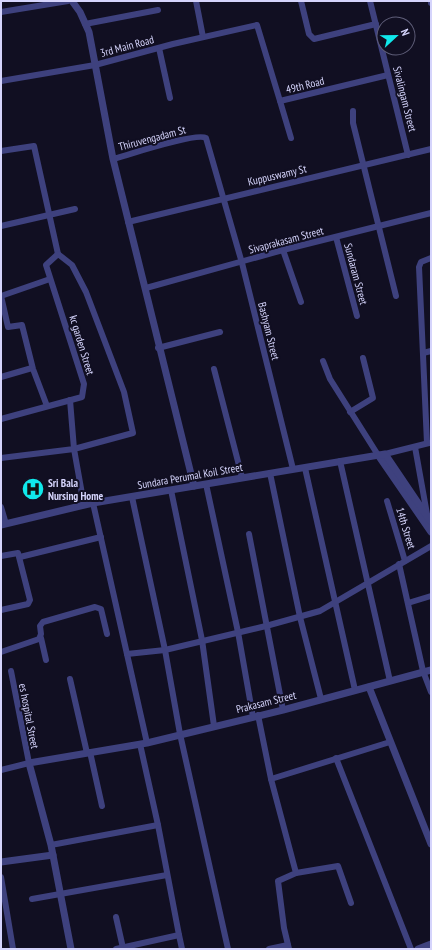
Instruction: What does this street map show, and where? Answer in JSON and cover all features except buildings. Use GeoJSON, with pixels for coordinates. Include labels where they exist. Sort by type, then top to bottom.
{"type":"FeatureCollection","features":[{"type":"Feature","properties":{"kind":"street"},"geometry":{"type":"LineString","coordinates":[[1,12],[68,1]]}},
{"type":"Feature","properties":{"kind":"street"},"geometry":{"type":"LineString","coordinates":[[72,1],[89,32],[94,65],[113,159],[146,288],[158,348],[194,486]]}},
{"type":"Feature","properties":{"kind":"street"},"geometry":{"type":"LineString","coordinates":[[196,1],[203,37]]}},
{"type":"Feature","properties":{"kind":"street"},"geometry":{"type":"LineString","coordinates":[[301,1],[309,34],[314,39],[376,24]]}},
{"type":"Feature","properties":{"kind":"street","name":"Sivalingam Street"},"geometry":{"type":"LineString","coordinates":[[370,1],[376,24]]}},
{"type":"Feature","properties":{"kind":"street"},"geometry":{"type":"LineString","coordinates":[[85,24],[158,10]]}},
{"type":"Feature","properties":{"kind":"street","name":"3rd Main Road"},"geometry":{"type":"LineString","coordinates":[[1,81],[94,65],[203,37],[257,25]]}},
{"type":"Feature","properties":{"kind":"street","name":"49th Road"},"geometry":{"type":"LineString","coordinates":[[257,25],[280,102],[388,75]]}},
{"type":"Feature","properties":{"kind":"street"},"geometry":{"type":"LineString","coordinates":[[159,48],[170,98]]}},
{"type":"Feature","properties":{"kind":"street","name":"Sivalingam Street"},"geometry":{"type":"LineString","coordinates":[[384,56],[408,155]]}},
{"type":"Feature","properties":{"kind":"street"},"geometry":{"type":"LineString","coordinates":[[280,102],[291,138]]}},
{"type":"Feature","properties":{"kind":"street"},"geometry":{"type":"LineString","coordinates":[[353,112],[353,123],[396,296]]}},
{"type":"Feature","properties":{"kind":"street","name":"Thiruvengadam St"},"geometry":{"type":"LineString","coordinates":[[113,159],[187,138],[204,137],[206,138],[224,198]]}},
{"type":"Feature","properties":{"kind":"street"},"geometry":{"type":"LineString","coordinates":[[1,151],[34,146],[58,254],[72,265],[86,292],[124,392],[133,433],[74,449],[1,458]]}},
{"type":"Feature","properties":{"kind":"street","name":"Kuppuswamy St"},"geometry":{"type":"LineString","coordinates":[[128,222],[431,149]]}},
{"type":"Feature","properties":{"kind":"street","name":"Bashyam Street"},"geometry":{"type":"LineString","coordinates":[[224,198],[242,263],[293,469]]}},
{"type":"Feature","properties":{"kind":"street"},"geometry":{"type":"LineString","coordinates":[[1,226],[74,209]]}},
{"type":"Feature","properties":{"kind":"street","name":"Sivaprakasam Street"},"geometry":{"type":"LineString","coordinates":[[146,288],[242,263],[283,250],[431,213]]}},
{"type":"Feature","properties":{"kind":"street","name":"Sundaram Street"},"geometry":{"type":"LineString","coordinates":[[336,237],[357,316]]}},
{"type":"Feature","properties":{"kind":"street"},"geometry":{"type":"LineString","coordinates":[[283,250],[301,302]]}},
{"type":"Feature","properties":{"kind":"street","name":"kc garden Street"},"geometry":{"type":"LineString","coordinates":[[1,419],[82,397],[84,384],[46,265],[58,254]]}},
{"type":"Feature","properties":{"kind":"street"},"geometry":{"type":"LineString","coordinates":[[381,455],[429,443],[419,267],[421,262],[431,258]]}},
{"type":"Feature","properties":{"kind":"street"},"geometry":{"type":"LineString","coordinates":[[47,406],[32,368],[22,325],[8,326],[1,296],[50,279]]}},
{"type":"Feature","properties":{"kind":"street"},"geometry":{"type":"LineString","coordinates":[[158,348],[220,332]]}},
{"type":"Feature","properties":{"kind":"street"},"geometry":{"type":"LineString","coordinates":[[423,353],[431,351]]}},
{"type":"Feature","properties":{"kind":"street"},"geometry":{"type":"LineString","coordinates":[[350,412],[373,398],[363,358]]}},
{"type":"Feature","properties":{"kind":"street"},"geometry":{"type":"LineString","coordinates":[[323,361],[330,379],[350,412],[429,519]]}},
{"type":"Feature","properties":{"kind":"street"},"geometry":{"type":"LineString","coordinates":[[1,377],[32,368]]}},
{"type":"Feature","properties":{"kind":"street"},"geometry":{"type":"LineString","coordinates":[[214,369],[242,477]]}},
{"type":"Feature","properties":{"kind":"street"},"geometry":{"type":"LineString","coordinates":[[70,400],[74,449],[84,505]]}},
{"type":"Feature","properties":{"kind":"street"},"geometry":{"type":"LineString","coordinates":[[415,447],[429,519]]}},
{"type":"Feature","properties":{"kind":"street"},"geometry":{"type":"LineString","coordinates":[[381,455],[431,532]]}},
{"type":"Feature","properties":{"kind":"street","name":"Sundara Perumal Koil Street"},"geometry":{"type":"LineString","coordinates":[[3,524],[93,503],[381,455]]}},
{"type":"Feature","properties":{"kind":"street"},"geometry":{"type":"LineString","coordinates":[[340,461],[390,681]]}},
{"type":"Feature","properties":{"kind":"street"},"geometry":{"type":"LineString","coordinates":[[305,468],[355,690]]}},
{"type":"Feature","properties":{"kind":"street"},"geometry":{"type":"LineString","coordinates":[[270,473],[300,617],[321,699]]}},
{"type":"Feature","properties":{"kind":"street"},"geometry":{"type":"LineString","coordinates":[[206,484],[256,716],[296,873]]}},
{"type":"Feature","properties":{"kind":"street"},"geometry":{"type":"LineString","coordinates":[[171,490],[202,640],[214,726]]}},
{"type":"Feature","properties":{"kind":"street"},"geometry":{"type":"LineString","coordinates":[[132,497],[165,650],[180,734],[228,949]]}},
{"type":"Feature","properties":{"kind":"street","name":"14th Street"},"geometry":{"type":"LineString","coordinates":[[387,501],[402,563],[408,603],[423,671],[431,692]]}},
{"type":"Feature","properties":{"kind":"street"},"geometry":{"type":"LineString","coordinates":[[93,503],[127,654],[182,949]]}},
{"type":"Feature","properties":{"kind":"street"},"geometry":{"type":"LineString","coordinates":[[1,507],[3,524]]}},
{"type":"Feature","properties":{"kind":"street"},"geometry":{"type":"LineString","coordinates":[[249,534],[283,710]]}},
{"type":"Feature","properties":{"kind":"street"},"geometry":{"type":"LineString","coordinates":[[20,557],[101,537]]}},
{"type":"Feature","properties":{"kind":"street"},"geometry":{"type":"LineString","coordinates":[[127,654],[165,650],[266,626],[320,611],[367,582],[431,546]]}},
{"type":"Feature","properties":{"kind":"street"},"geometry":{"type":"LineString","coordinates":[[1,556],[17,552],[20,557],[29,602],[1,610]]}},
{"type":"Feature","properties":{"kind":"street"},"geometry":{"type":"LineString","coordinates":[[408,603],[431,596]]}},
{"type":"Feature","properties":{"kind":"street"},"geometry":{"type":"LineString","coordinates":[[46,660],[40,626],[43,622],[95,608],[101,609],[107,634]]}},
{"type":"Feature","properties":{"kind":"street"},"geometry":{"type":"LineString","coordinates":[[1,652],[41,638]]}},
{"type":"Feature","properties":{"kind":"street","name":"Prakasam Street"},"geometry":{"type":"LineString","coordinates":[[28,764],[144,743],[283,710],[431,670]]}},
{"type":"Feature","properties":{"kind":"street","name":"es hospital Street"},"geometry":{"type":"LineString","coordinates":[[11,671],[28,764]]}},
{"type":"Feature","properties":{"kind":"street"},"geometry":{"type":"LineString","coordinates":[[70,679],[102,806]]}},
{"type":"Feature","properties":{"kind":"street"},"geometry":{"type":"LineString","coordinates":[[369,687],[431,844]]}},
{"type":"Feature","properties":{"kind":"street"},"geometry":{"type":"LineString","coordinates":[[271,779],[390,742]]}},
{"type":"Feature","properties":{"kind":"street"},"geometry":{"type":"LineString","coordinates":[[336,758],[411,949]]}},
{"type":"Feature","properties":{"kind":"street"},"geometry":{"type":"LineString","coordinates":[[1,770],[28,764],[51,845],[71,949]]}},
{"type":"Feature","properties":{"kind":"street"},"geometry":{"type":"LineString","coordinates":[[51,845],[158,825]]}},
{"type":"Feature","properties":{"kind":"street"},"geometry":{"type":"LineString","coordinates":[[1,862],[53,855]]}},
{"type":"Feature","properties":{"kind":"street"},"geometry":{"type":"LineString","coordinates":[[269,949],[289,947],[278,881],[296,873],[338,866],[351,902]]}},
{"type":"Feature","properties":{"kind":"street"},"geometry":{"type":"LineString","coordinates":[[32,899],[167,875]]}},
{"type":"Feature","properties":{"kind":"street"},"geometry":{"type":"LineString","coordinates":[[1,877],[4,910],[13,949]]}},
{"type":"Feature","properties":{"kind":"street"},"geometry":{"type":"LineString","coordinates":[[116,918],[122,948],[179,935]]}},
{"type":"Feature","properties":{"kind":"street"},"geometry":{"type":"LineString","coordinates":[[418,949],[431,944]]}},
{"type":"Feature","properties":{"kind":"place","name":"Sri Bala Nursing Home"},"geometry":{"type":"Point","coordinates":[33,489]}}]}
